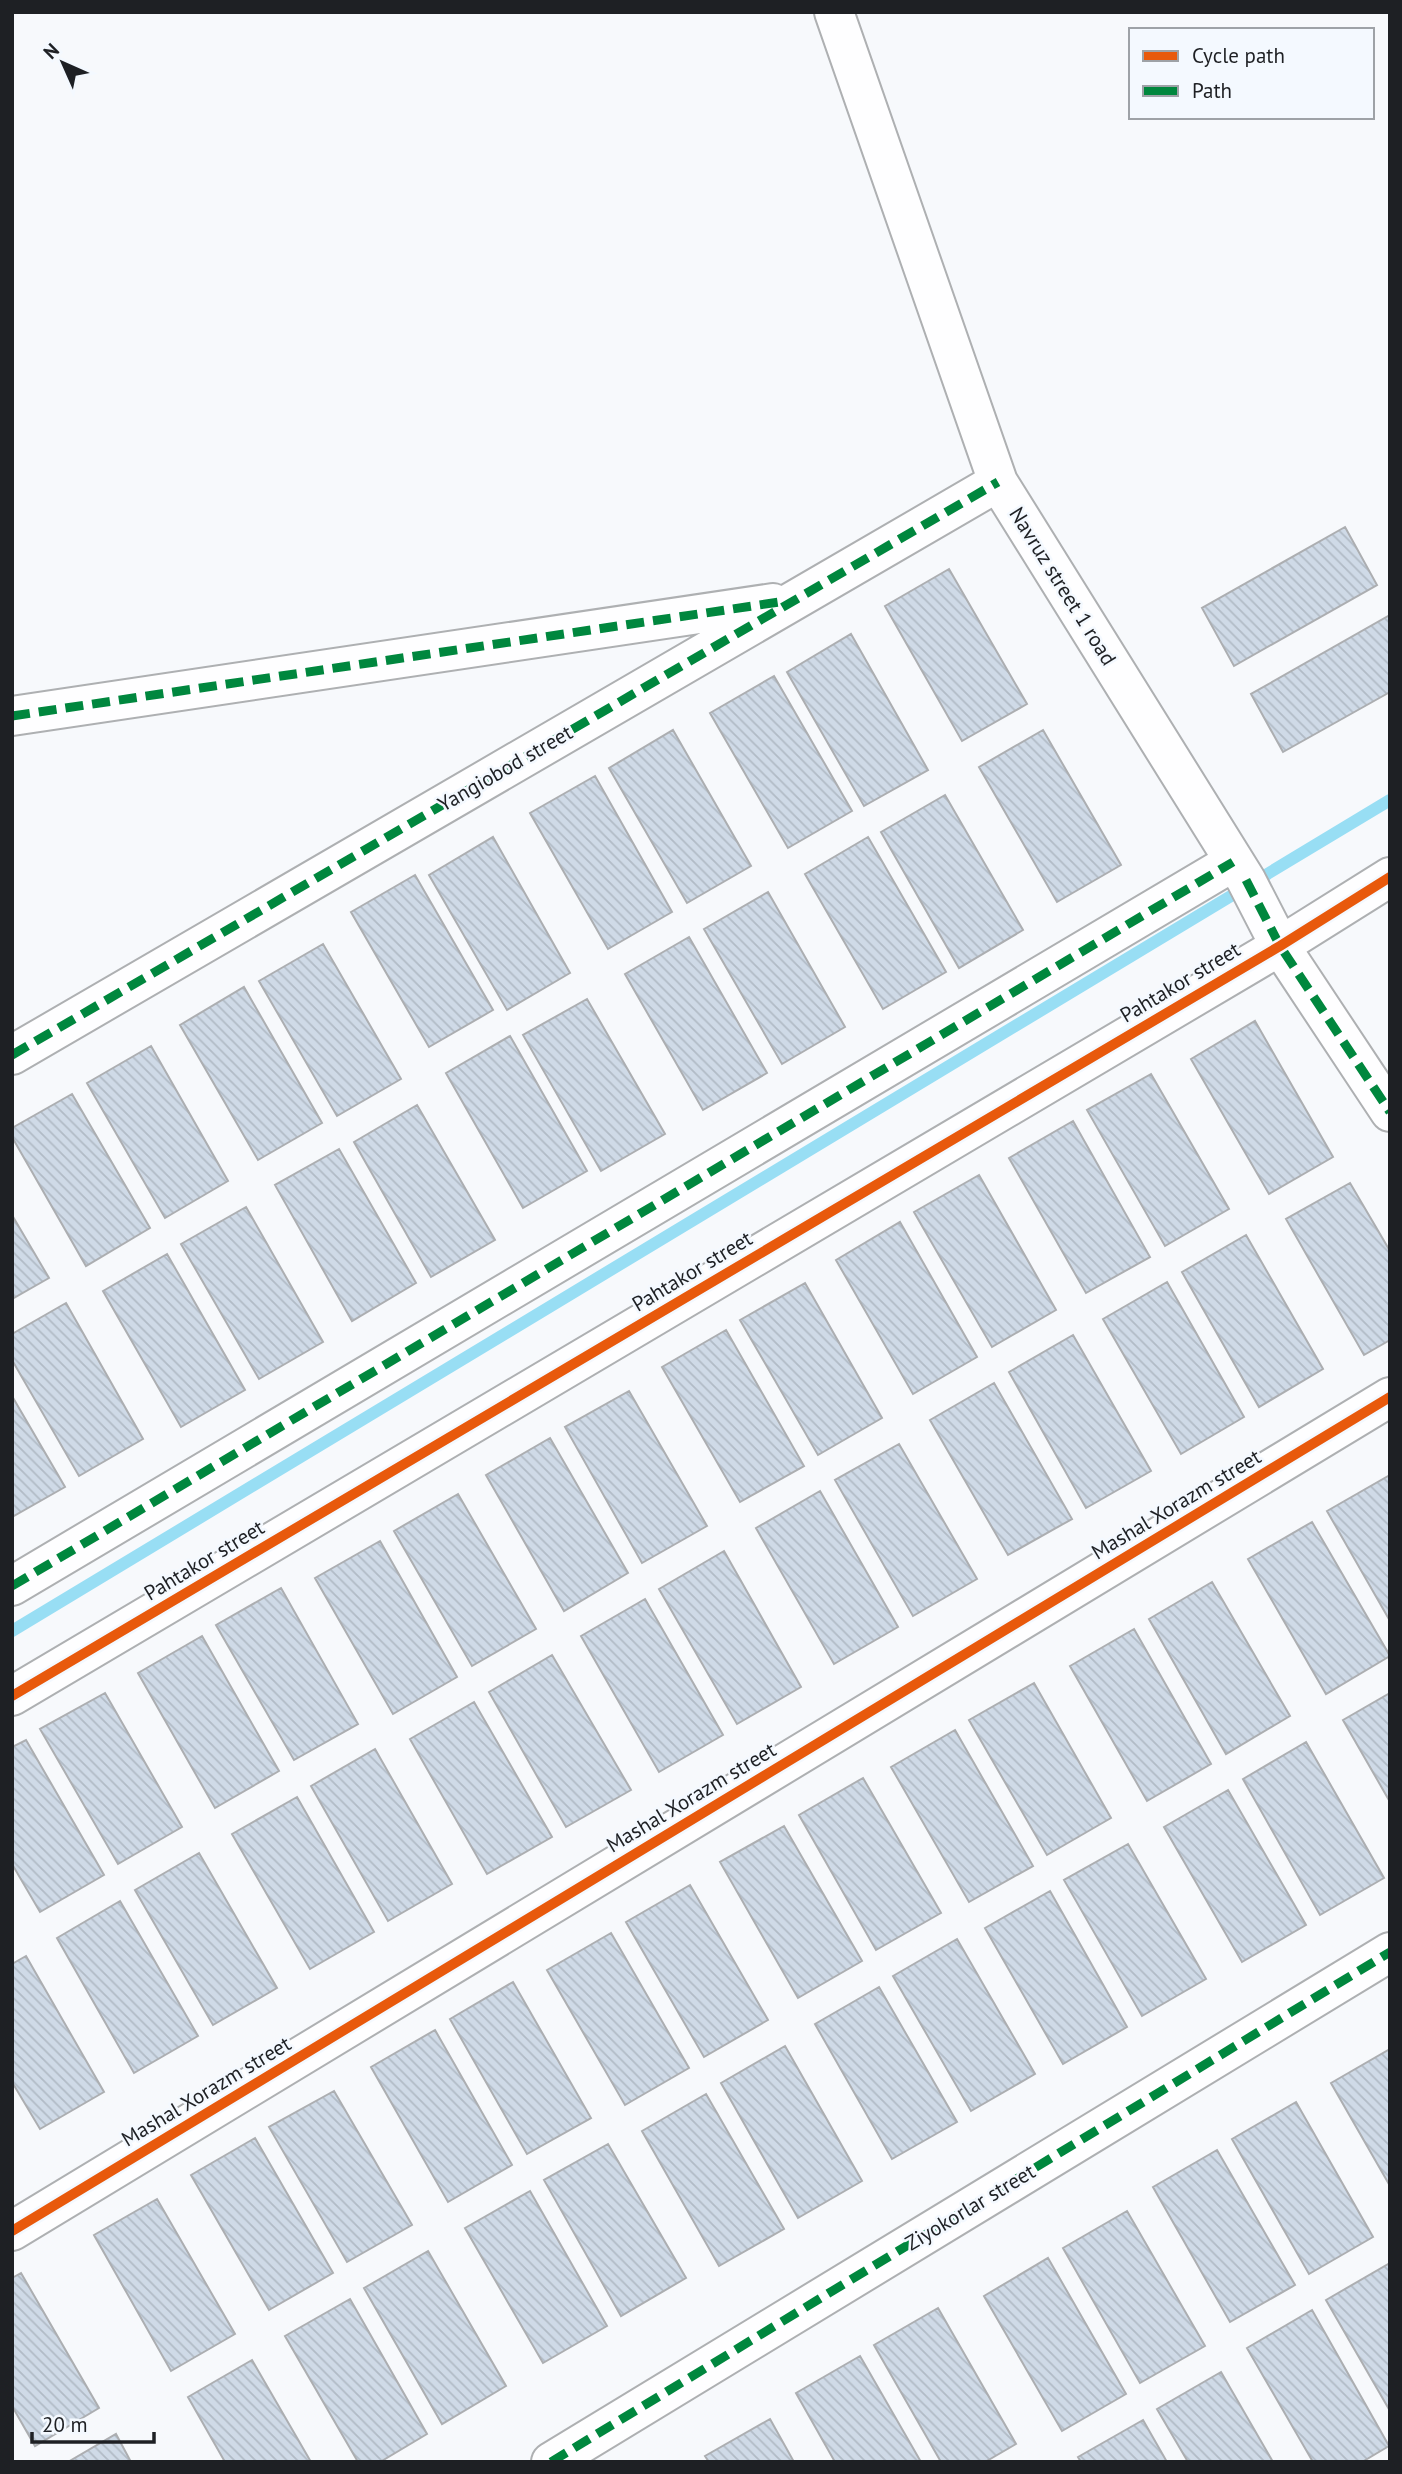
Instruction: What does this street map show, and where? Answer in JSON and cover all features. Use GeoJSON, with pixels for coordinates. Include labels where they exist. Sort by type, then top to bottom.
{"type":"FeatureCollection","features":[{"type":"Feature","properties":{"kind":"street","name":"Navruz street 1 road"},"geometry":{"type":"LineString","coordinates":[[834,12],[998,482],[1247,884],[1280,946],[1390,1112]]}},
{"type":"Feature","properties":{"kind":"street","name":"Yangiobod street"},"geometry":{"type":"LineString","coordinates":[[12,1055],[998,482]]}},
{"type":"Feature","properties":{"kind":"street"},"geometry":{"type":"LineString","coordinates":[[12,716],[793,600]]}},
{"type":"Feature","properties":{"kind":"street","name":"Pahtakor street"},"geometry":{"type":"LineString","coordinates":[[12,1696],[1280,946],[1390,877]]}},
{"type":"Feature","properties":{"kind":"street"},"geometry":{"type":"LineString","coordinates":[[12,1586],[1247,884]]}},
{"type":"Feature","properties":{"kind":"street","name":"Mashal Xorazm street"},"geometry":{"type":"LineString","coordinates":[[12,2231],[1390,1397]]}},
{"type":"Feature","properties":{"kind":"street","name":"Ziyokorlar street"},"geometry":{"type":"LineString","coordinates":[[551,2462],[1390,1952]]}},
{"type":"Feature","properties":{"kind":"building"},"geometry":{"type":"Polygon","coordinates":[[[1345,527],[1377,585],[1234,666],[1202,608],[1345,527]]]}},
{"type":"Feature","properties":{"kind":"building"},"geometry":{"type":"Polygon","coordinates":[[[949,569],[1027,704],[962,741],[885,606],[949,569]]]}},
{"type":"Feature","properties":{"kind":"building"},"geometry":{"type":"Polygon","coordinates":[[[1390,615],[1390,692],[1283,752],[1251,694],[1390,615]]]}},
{"type":"Feature","properties":{"kind":"building"},"geometry":{"type":"Polygon","coordinates":[[[851,634],[928,770],[864,806],[787,672],[851,634]]]}},
{"type":"Feature","properties":{"kind":"building"},"geometry":{"type":"Polygon","coordinates":[[[774,676],[852,811],[788,848],[710,713],[774,676]]]}},
{"type":"Feature","properties":{"kind":"building"},"geometry":{"type":"Polygon","coordinates":[[[673,730],[751,866],[687,903],[609,768],[673,730]]]}},
{"type":"Feature","properties":{"kind":"building"},"geometry":{"type":"Polygon","coordinates":[[[1043,730],[1121,865],[1057,902],[979,767],[1043,730]]]}},
{"type":"Feature","properties":{"kind":"building"},"geometry":{"type":"Polygon","coordinates":[[[595,776],[672,912],[608,949],[530,813],[595,776]]]}},
{"type":"Feature","properties":{"kind":"building"},"geometry":{"type":"Polygon","coordinates":[[[945,795],[1023,930],[959,968],[881,832],[945,795]]]}},
{"type":"Feature","properties":{"kind":"building"},"geometry":{"type":"Polygon","coordinates":[[[493,837],[570,973],[507,1010],[429,875],[493,837]]]}},
{"type":"Feature","properties":{"kind":"building"},"geometry":{"type":"Polygon","coordinates":[[[868,837],[946,972],[883,1009],[805,874],[868,837]]]}},
{"type":"Feature","properties":{"kind":"building"},"geometry":{"type":"Polygon","coordinates":[[[415,875],[493,1010],[429,1047],[351,912],[415,875]]]}},
{"type":"Feature","properties":{"kind":"building"},"geometry":{"type":"Polygon","coordinates":[[[768,892],[845,1027],[782,1064],[704,929],[768,892]]]}},
{"type":"Feature","properties":{"kind":"building"},"geometry":{"type":"Polygon","coordinates":[[[689,937],[767,1073],[703,1110],[625,974],[689,937]]]}},
{"type":"Feature","properties":{"kind":"building"},"geometry":{"type":"Polygon","coordinates":[[[323,944],[401,1079],[337,1116],[259,981],[323,944]]]}},
{"type":"Feature","properties":{"kind":"building"},"geometry":{"type":"Polygon","coordinates":[[[244,987],[322,1123],[258,1160],[180,1025],[244,987]]]}},
{"type":"Feature","properties":{"kind":"building"},"geometry":{"type":"Polygon","coordinates":[[[587,999],[665,1134],[601,1171],[523,1035],[587,999]]]}},
{"type":"Feature","properties":{"kind":"building"},"geometry":{"type":"Polygon","coordinates":[[[1255,1021],[1333,1157],[1269,1194],[1191,1059],[1255,1021]]]}},
{"type":"Feature","properties":{"kind":"building"},"geometry":{"type":"Polygon","coordinates":[[[510,1036],[587,1171],[523,1208],[446,1073],[510,1036]]]}},
{"type":"Feature","properties":{"kind":"building"},"geometry":{"type":"Polygon","coordinates":[[[151,1046],[228,1181],[165,1218],[87,1083],[151,1046]]]}},
{"type":"Feature","properties":{"kind":"building"},"geometry":{"type":"Polygon","coordinates":[[[1151,1074],[1229,1209],[1165,1246],[1087,1110],[1151,1074]]]}},
{"type":"Feature","properties":{"kind":"building"},"geometry":{"type":"Polygon","coordinates":[[[72,1094],[150,1228],[86,1266],[12,1137],[12,1128],[72,1094]]]}},
{"type":"Feature","properties":{"kind":"building"},"geometry":{"type":"Polygon","coordinates":[[[417,1105],[495,1240],[431,1277],[354,1142],[417,1105]]]}},
{"type":"Feature","properties":{"kind":"building"},"geometry":{"type":"Polygon","coordinates":[[[1073,1121],[1150,1257],[1086,1293],[1009,1158],[1073,1121]]]}},
{"type":"Feature","properties":{"kind":"building"},"geometry":{"type":"Polygon","coordinates":[[[339,1149],[416,1283],[352,1321],[275,1185],[339,1149]]]}},
{"type":"Feature","properties":{"kind":"building"},"geometry":{"type":"Polygon","coordinates":[[[979,1175],[1056,1310],[992,1347],[914,1212],[979,1175]]]}},
{"type":"Feature","properties":{"kind":"building"},"geometry":{"type":"Polygon","coordinates":[[[1350,1183],[1390,1251],[1390,1340],[1364,1355],[1286,1219],[1350,1183]]]}},
{"type":"Feature","properties":{"kind":"building"},"geometry":{"type":"Polygon","coordinates":[[[246,1207],[323,1342],[259,1379],[181,1244],[246,1207]]]}},
{"type":"Feature","properties":{"kind":"building"},"geometry":{"type":"Polygon","coordinates":[[[12,1215],[49,1278],[12,1299],[12,1215]]]}},
{"type":"Feature","properties":{"kind":"building"},"geometry":{"type":"Polygon","coordinates":[[[900,1222],[977,1357],[913,1394],[836,1260],[900,1222]]]}},
{"type":"Feature","properties":{"kind":"building"},"geometry":{"type":"Polygon","coordinates":[[[1246,1235],[1323,1369],[1259,1407],[1182,1272],[1246,1235]]]}},
{"type":"Feature","properties":{"kind":"building"},"geometry":{"type":"Polygon","coordinates":[[[167,1254],[245,1390],[181,1427],[103,1291],[167,1254]]]}},
{"type":"Feature","properties":{"kind":"building"},"geometry":{"type":"Polygon","coordinates":[[[1167,1282],[1244,1417],[1181,1454],[1103,1319],[1167,1282]]]}},
{"type":"Feature","properties":{"kind":"building"},"geometry":{"type":"Polygon","coordinates":[[[805,1283],[882,1418],[818,1455],[740,1320],[805,1283]]]}},
{"type":"Feature","properties":{"kind":"building"},"geometry":{"type":"Polygon","coordinates":[[[66,1303],[143,1439],[79,1476],[12,1360],[12,1334],[66,1303]]]}},
{"type":"Feature","properties":{"kind":"building"},"geometry":{"type":"Polygon","coordinates":[[[726,1330],[804,1466],[740,1502],[662,1367],[726,1330]]]}},
{"type":"Feature","properties":{"kind":"building"},"geometry":{"type":"Polygon","coordinates":[[[1073,1335],[1151,1471],[1086,1508],[1009,1372],[1073,1335]]]}},
{"type":"Feature","properties":{"kind":"building"},"geometry":{"type":"Polygon","coordinates":[[[994,1383],[1072,1519],[1008,1555],[930,1420],[994,1383]]]}},
{"type":"Feature","properties":{"kind":"building"},"geometry":{"type":"Polygon","coordinates":[[[629,1391],[707,1526],[642,1563],[565,1427],[629,1391]]]}},
{"type":"Feature","properties":{"kind":"building"},"geometry":{"type":"Polygon","coordinates":[[[12,1396],[65,1487],[12,1517],[12,1396]]]}},
{"type":"Feature","properties":{"kind":"building"},"geometry":{"type":"Polygon","coordinates":[[[550,1438],[628,1573],[564,1611],[486,1475],[550,1438]]]}},
{"type":"Feature","properties":{"kind":"building"},"geometry":{"type":"Polygon","coordinates":[[[899,1444],[977,1579],[913,1616],[835,1480],[899,1444]]]}},
{"type":"Feature","properties":{"kind":"building"},"geometry":{"type":"Polygon","coordinates":[[[1390,1475],[1390,1621],[1327,1511],[1390,1475]]]}},
{"type":"Feature","properties":{"kind":"building"},"geometry":{"type":"Polygon","coordinates":[[[820,1491],[898,1627],[834,1664],[756,1528],[820,1491]]]}},
{"type":"Feature","properties":{"kind":"building"},"geometry":{"type":"Polygon","coordinates":[[[458,1494],[536,1629],[472,1666],[394,1531],[458,1494]]]}},
{"type":"Feature","properties":{"kind":"building"},"geometry":{"type":"Polygon","coordinates":[[[1312,1522],[1390,1656],[1326,1694],[1248,1559],[1312,1522]]]}},
{"type":"Feature","properties":{"kind":"building"},"geometry":{"type":"Polygon","coordinates":[[[380,1541],[457,1677],[393,1714],[315,1578],[380,1541]]]}},
{"type":"Feature","properties":{"kind":"building"},"geometry":{"type":"Polygon","coordinates":[[[724,1551],[801,1687],[737,1724],[659,1589],[724,1551]]]}},
{"type":"Feature","properties":{"kind":"building"},"geometry":{"type":"Polygon","coordinates":[[[1212,1582],[1290,1716],[1226,1754],[1149,1619],[1212,1582]]]}},
{"type":"Feature","properties":{"kind":"building"},"geometry":{"type":"Polygon","coordinates":[[[281,1588],[358,1724],[294,1760],[216,1625],[281,1588]]]}},
{"type":"Feature","properties":{"kind":"building"},"geometry":{"type":"Polygon","coordinates":[[[645,1599],[723,1735],[659,1772],[581,1636],[645,1599]]]}},
{"type":"Feature","properties":{"kind":"building"},"geometry":{"type":"Polygon","coordinates":[[[1134,1629],[1211,1764],[1147,1801],[1070,1666],[1134,1629]]]}},
{"type":"Feature","properties":{"kind":"building"},"geometry":{"type":"Polygon","coordinates":[[[202,1636],[279,1771],[215,1808],[138,1673],[202,1636]]]}},
{"type":"Feature","properties":{"kind":"building"},"geometry":{"type":"Polygon","coordinates":[[[552,1655],[631,1790],[566,1827],[489,1692],[552,1655]]]}},
{"type":"Feature","properties":{"kind":"building"},"geometry":{"type":"Polygon","coordinates":[[[1034,1683],[1111,1818],[1047,1855],[969,1720],[1034,1683]]]}},
{"type":"Feature","properties":{"kind":"building"},"geometry":{"type":"Polygon","coordinates":[[[105,1693],[182,1827],[118,1864],[40,1729],[105,1693]]]}},
{"type":"Feature","properties":{"kind":"building"},"geometry":{"type":"Polygon","coordinates":[[[1390,1693],[1390,1802],[1343,1720],[1390,1693]]]}},
{"type":"Feature","properties":{"kind":"building"},"geometry":{"type":"Polygon","coordinates":[[[474,1702],[552,1837],[487,1874],[410,1739],[474,1702]]]}},
{"type":"Feature","properties":{"kind":"building"},"geometry":{"type":"Polygon","coordinates":[[[955,1730],[1033,1866],[969,1902],[891,1767],[955,1730]]]}},
{"type":"Feature","properties":{"kind":"building"},"geometry":{"type":"Polygon","coordinates":[[[26,1740],[104,1875],[40,1912],[12,1864],[12,1747],[26,1740]]]}},
{"type":"Feature","properties":{"kind":"building"},"geometry":{"type":"Polygon","coordinates":[[[1306,1742],[1384,1878],[1320,1915],[1243,1779],[1306,1742]]]}},
{"type":"Feature","properties":{"kind":"building"},"geometry":{"type":"Polygon","coordinates":[[[375,1749],[452,1884],[388,1921],[311,1786],[375,1749]]]}},
{"type":"Feature","properties":{"kind":"building"},"geometry":{"type":"Polygon","coordinates":[[[863,1778],[941,1913],[876,1950],[799,1815],[863,1778]]]}},
{"type":"Feature","properties":{"kind":"building"},"geometry":{"type":"Polygon","coordinates":[[[1228,1790],[1306,1925],[1242,1962],[1164,1827],[1228,1790]]]}},
{"type":"Feature","properties":{"kind":"building"},"geometry":{"type":"Polygon","coordinates":[[[297,1797],[374,1932],[310,1969],[232,1834],[297,1797]]]}},
{"type":"Feature","properties":{"kind":"building"},"geometry":{"type":"Polygon","coordinates":[[[784,1826],[862,1961],[798,1998],[720,1862],[784,1826]]]}},
{"type":"Feature","properties":{"kind":"building"},"geometry":{"type":"Polygon","coordinates":[[[1128,1844],[1206,1979],[1142,2016],[1064,1880],[1128,1844]]]}},
{"type":"Feature","properties":{"kind":"building"},"geometry":{"type":"Polygon","coordinates":[[[199,1853],[277,1988],[213,2025],[135,1890],[199,1853]]]}},
{"type":"Feature","properties":{"kind":"building"},"geometry":{"type":"Polygon","coordinates":[[[690,1885],[768,2020],[704,2057],[626,1922],[690,1885]]]}},
{"type":"Feature","properties":{"kind":"building"},"geometry":{"type":"Polygon","coordinates":[[[1050,1891],[1127,2027],[1063,2064],[985,1928],[1050,1891]]]}},
{"type":"Feature","properties":{"kind":"building"},"geometry":{"type":"Polygon","coordinates":[[[120,1901],[198,2036],[134,2073],[57,1938],[120,1901]]]}},
{"type":"Feature","properties":{"kind":"building"},"geometry":{"type":"Polygon","coordinates":[[[611,1933],[689,2068],[625,2105],[547,1970],[611,1933]]]}},
{"type":"Feature","properties":{"kind":"building"},"geometry":{"type":"Polygon","coordinates":[[[957,1939],[1035,2074],[971,2111],[893,1976],[957,1939]]]}},
{"type":"Feature","properties":{"kind":"building"},"geometry":{"type":"Polygon","coordinates":[[[26,1956],[104,2092],[40,2129],[12,2082],[12,1964],[26,1956]]]}},
{"type":"Feature","properties":{"kind":"building"},"geometry":{"type":"Polygon","coordinates":[[[513,1982],[591,2118],[527,2154],[450,2019],[513,1982]]]}},
{"type":"Feature","properties":{"kind":"building"},"geometry":{"type":"Polygon","coordinates":[[[879,1987],[957,2122],[892,2159],[815,2024],[879,1987]]]}},
{"type":"Feature","properties":{"kind":"building"},"geometry":{"type":"Polygon","coordinates":[[[435,2030],[512,2165],[448,2202],[371,2067],[435,2030]]]}},
{"type":"Feature","properties":{"kind":"building"},"geometry":{"type":"Polygon","coordinates":[[[785,2046],[862,2181],[798,2218],[721,2083],[785,2046]]]}},
{"type":"Feature","properties":{"kind":"building"},"geometry":{"type":"Polygon","coordinates":[[[1390,2049],[1390,2186],[1331,2083],[1390,2049]]]}},
{"type":"Feature","properties":{"kind":"building"},"geometry":{"type":"Polygon","coordinates":[[[334,2091],[412,2225],[347,2262],[269,2127],[334,2091]]]}},
{"type":"Feature","properties":{"kind":"building"},"geometry":{"type":"Polygon","coordinates":[[[706,2094],[784,2229],[719,2266],[642,2131],[706,2094]]]}},
{"type":"Feature","properties":{"kind":"building"},"geometry":{"type":"Polygon","coordinates":[[[1296,2102],[1373,2237],[1309,2274],[1232,2139],[1296,2102]]]}},
{"type":"Feature","properties":{"kind":"building"},"geometry":{"type":"Polygon","coordinates":[[[255,2138],[333,2273],[269,2310],[191,2175],[255,2138]]]}},
{"type":"Feature","properties":{"kind":"building"},"geometry":{"type":"Polygon","coordinates":[[[608,2144],[686,2278],[621,2316],[544,2180],[608,2144]]]}},
{"type":"Feature","properties":{"kind":"building"},"geometry":{"type":"Polygon","coordinates":[[[1217,2150],[1295,2285],[1230,2322],[1153,2187],[1217,2150]]]}},
{"type":"Feature","properties":{"kind":"building"},"geometry":{"type":"Polygon","coordinates":[[[530,2191],[607,2326],[543,2363],[465,2228],[530,2191]]]}},
{"type":"Feature","properties":{"kind":"building"},"geometry":{"type":"Polygon","coordinates":[[[157,2199],[235,2334],[171,2371],[94,2235],[157,2199]]]}},
{"type":"Feature","properties":{"kind":"building"},"geometry":{"type":"Polygon","coordinates":[[[1127,2211],[1205,2346],[1140,2383],[1063,2248],[1127,2211]]]}},
{"type":"Feature","properties":{"kind":"building"},"geometry":{"type":"Polygon","coordinates":[[[428,2251],[506,2386],[442,2424],[364,2288],[428,2251]]]}},
{"type":"Feature","properties":{"kind":"building"},"geometry":{"type":"Polygon","coordinates":[[[1048,2258],[1126,2394],[1062,2431],[984,2296],[1048,2258]]]}},
{"type":"Feature","properties":{"kind":"building"},"geometry":{"type":"Polygon","coordinates":[[[1390,2263],[1390,2411],[1326,2300],[1390,2263]]]}},
{"type":"Feature","properties":{"kind":"building"},"geometry":{"type":"Polygon","coordinates":[[[21,2273],[99,2408],[35,2446],[12,2406],[12,2278],[21,2273]]]}},
{"type":"Feature","properties":{"kind":"building"},"geometry":{"type":"Polygon","coordinates":[[[350,2299],[427,2434],[380,2462],[358,2462],[285,2336],[350,2299]]]}},
{"type":"Feature","properties":{"kind":"building"},"geometry":{"type":"Polygon","coordinates":[[[938,2308],[1016,2444],[985,2462],[941,2462],[874,2345],[938,2308]]]}},
{"type":"Feature","properties":{"kind":"building"},"geometry":{"type":"Polygon","coordinates":[[[1312,2310],[1389,2446],[1362,2462],[1313,2462],[1247,2348],[1312,2310]]]}},
{"type":"Feature","properties":{"kind":"building"},"geometry":{"type":"Polygon","coordinates":[[[860,2356],[921,2462],[835,2462],[796,2393],[860,2356]]]}},
{"type":"Feature","properties":{"kind":"building"},"geometry":{"type":"Polygon","coordinates":[[[252,2360],[311,2462],[225,2462],[188,2397],[252,2360]]]}},
{"type":"Feature","properties":{"kind":"building"},"geometry":{"type":"Polygon","coordinates":[[[1221,2372],[1273,2462],[1188,2462],[1157,2409],[1221,2372]]]}},
{"type":"Feature","properties":{"kind":"building"},"geometry":{"type":"Polygon","coordinates":[[[770,2419],[794,2462],[709,2462],[705,2456],[770,2419]]]}},
{"type":"Feature","properties":{"kind":"building"},"geometry":{"type":"Polygon","coordinates":[[[1143,2420],[1167,2462],[1081,2462],[1078,2457],[1143,2420]]]}},
{"type":"Feature","properties":{"kind":"building"},"geometry":{"type":"Polygon","coordinates":[[[116,2434],[131,2462],[68,2462],[116,2434]]]}},
{"type":"Feature","properties":{"kind":"waterway"},"geometry":{"type":"LineString","coordinates":[[12,1631],[1390,800]]}},
{"type":"Feature","properties":{"kind":"marked path"},"geometry":{"type":"LineString","coordinates":[[12,1055],[998,482]]}},
{"type":"Feature","properties":{"kind":"marked path"},"geometry":{"type":"LineString","coordinates":[[12,716],[786,601]]}},
{"type":"Feature","properties":{"kind":"marked path"},"geometry":{"type":"LineString","coordinates":[[12,1586],[1233,862]]}},
{"type":"Feature","properties":{"kind":"marked path"},"geometry":{"type":"LineString","coordinates":[[1246,880],[1280,946],[1390,1112]]}},
{"type":"Feature","properties":{"kind":"marked path"},"geometry":{"type":"LineString","coordinates":[[551,2462],[1390,1952]]}},
{"type":"Feature","properties":{"kind":"cycle path"},"geometry":{"type":"LineString","coordinates":[[12,1696],[1280,946],[1390,877]]}},
{"type":"Feature","properties":{"kind":"cycle path"},"geometry":{"type":"LineString","coordinates":[[12,2231],[1390,1397]]}}]}
